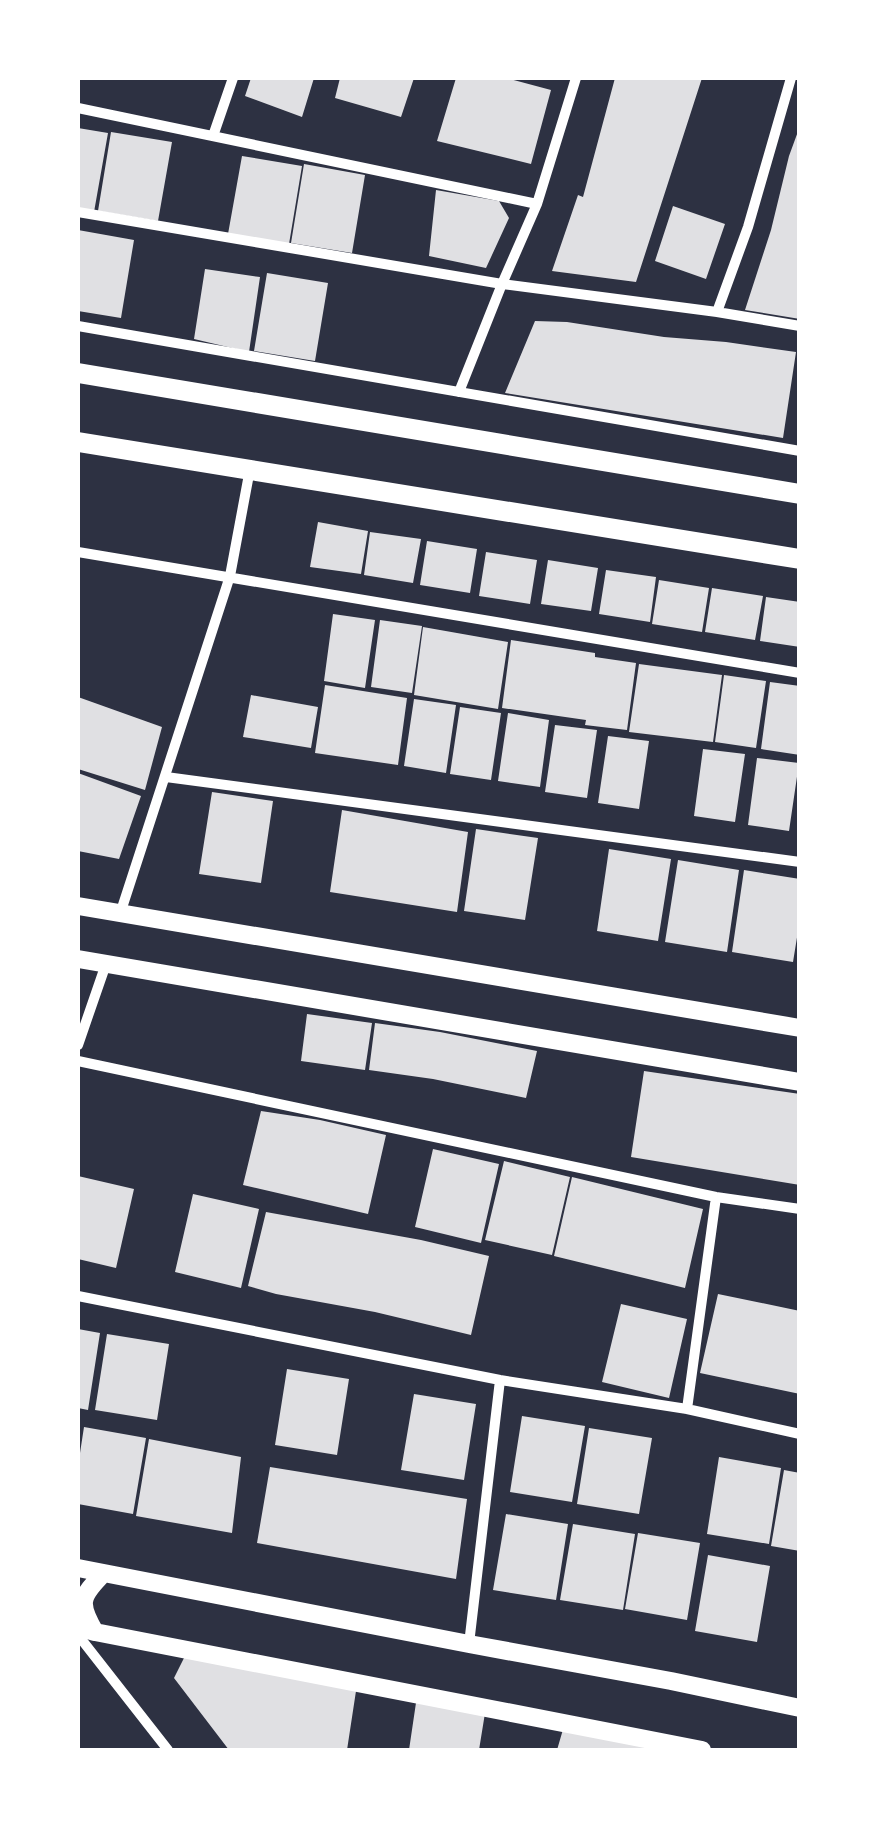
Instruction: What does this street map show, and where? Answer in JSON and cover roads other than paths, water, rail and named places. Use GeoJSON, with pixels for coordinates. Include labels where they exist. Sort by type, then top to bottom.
{"type":"FeatureCollection","features":[{"type":"Feature","properties":{"kind":"main road"},"geometry":{"type":"LineString","coordinates":[[78,373],[800,494]]}},
{"type":"Feature","properties":{"kind":"main road"},"geometry":{"type":"LineString","coordinates":[[78,442],[800,559]]}},
{"type":"Feature","properties":{"kind":"street"},"geometry":{"type":"LineString","coordinates":[[214,136],[233,78]]}},
{"type":"Feature","properties":{"kind":"street"},"geometry":{"type":"LineString","coordinates":[[460,392],[537,204],[576,78]]}},
{"type":"Feature","properties":{"kind":"street"},"geometry":{"type":"LineString","coordinates":[[718,312],[748,228],[791,78]]}},
{"type":"Feature","properties":{"kind":"street"},"geometry":{"type":"LineString","coordinates":[[78,108],[537,204]]}},
{"type":"Feature","properties":{"kind":"street"},"geometry":{"type":"LineString","coordinates":[[78,212],[502,284],[800,326]]}},
{"type":"Feature","properties":{"kind":"street"},"geometry":{"type":"LineString","coordinates":[[78,326],[800,452]]}},
{"type":"Feature","properties":{"kind":"street"},"geometry":{"type":"LineString","coordinates":[[120,914],[230,576],[250,468]]}},
{"type":"Feature","properties":{"kind":"street"},"geometry":{"type":"LineString","coordinates":[[78,552],[800,673]]}},
{"type":"Feature","properties":{"kind":"street"},"geometry":{"type":"LineString","coordinates":[[166,777],[800,862]]}},
{"type":"Feature","properties":{"kind":"street"},"geometry":{"type":"LineString","coordinates":[[78,906],[799,1024]]}},
{"type":"Feature","properties":{"kind":"street"},"geometry":{"type":"LineString","coordinates":[[78,959],[800,1082]]}},
{"type":"Feature","properties":{"kind":"street"},"geometry":{"type":"LineString","coordinates":[[78,1045],[106,964]]}},
{"type":"Feature","properties":{"kind":"street"},"geometry":{"type":"LineString","coordinates":[[78,1061],[716,1197],[800,1209]]}},
{"type":"Feature","properties":{"kind":"street"},"geometry":{"type":"LineString","coordinates":[[687,1410],[716,1197]]}},
{"type":"Feature","properties":{"kind":"street"},"geometry":{"type":"LineString","coordinates":[[78,1296],[500,1380],[687,1410],[800,1434]]}},
{"type":"Feature","properties":{"kind":"street"},"geometry":{"type":"LineString","coordinates":[[469,1644],[500,1380]]}},
{"type":"Feature","properties":{"kind":"street"},"geometry":{"type":"LineString","coordinates":[[78,1568],[800,1708]]}},
{"type":"Feature","properties":{"kind":"street"},"geometry":{"type":"LineString","coordinates":[[104,1573],[82,1599],[84,1631],[168,1750]]}},
{"type":"Feature","properties":{"kind":"street"},"geometry":{"type":"LineString","coordinates":[[84,1631],[702,1750]]}}]}
